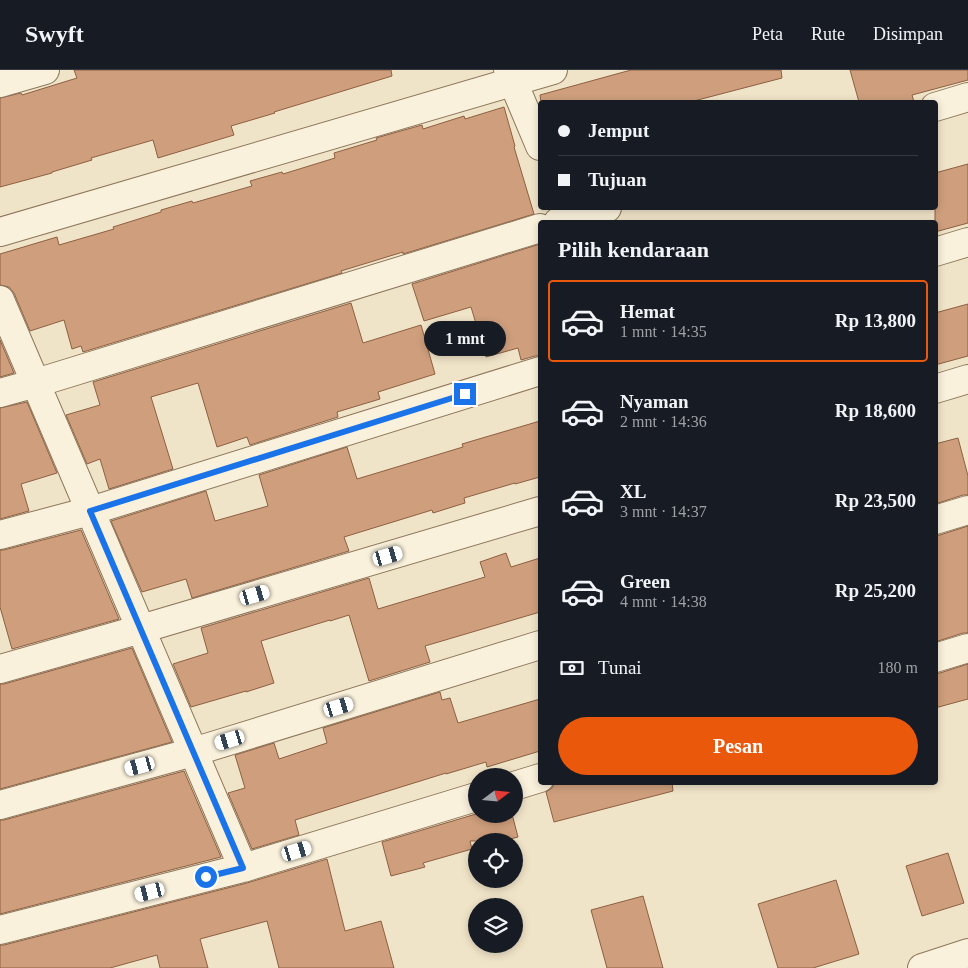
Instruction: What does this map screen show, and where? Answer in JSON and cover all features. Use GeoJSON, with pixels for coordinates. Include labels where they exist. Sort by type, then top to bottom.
{"type":"FeatureCollection","features":[{"type":"Feature","properties":{"kind":"street"},"geometry":{"type":"LineString","coordinates":[[0,83],[45,70]]}},
{"type":"Feature","properties":{"kind":"street"},"geometry":{"type":"LineString","coordinates":[[0,232],[510,76],[553,70]]}},
{"type":"Feature","properties":{"kind":"street"},"geometry":{"type":"LineString","coordinates":[[510,76],[538,141]]}},
{"type":"Feature","properties":{"kind":"street"},"geometry":{"type":"LineString","coordinates":[[938,107],[968,97]]}},
{"type":"Feature","properties":{"kind":"street"},"geometry":{"type":"LineString","coordinates":[[567,218],[599,210]]}},
{"type":"Feature","properties":{"kind":"street"},"geometry":{"type":"LineString","coordinates":[[0,393],[538,229]]}},
{"type":"Feature","properties":{"kind":"street"},"geometry":{"type":"LineString","coordinates":[[938,251],[968,242]]}},
{"type":"Feature","properties":{"kind":"street"},"geometry":{"type":"LineString","coordinates":[[0,300],[243,868]]}},
{"type":"Feature","properties":{"kind":"street"},"geometry":{"type":"LineString","coordinates":[[0,535],[90,511],[538,372]]}},
{"type":"Feature","properties":{"kind":"street"},"geometry":{"type":"LineString","coordinates":[[938,388],[968,379]]}},
{"type":"Feature","properties":{"kind":"street"},"geometry":{"type":"LineString","coordinates":[[938,519],[968,510]]}},
{"type":"Feature","properties":{"kind":"street"},"geometry":{"type":"LineString","coordinates":[[0,669],[538,511]]}},
{"type":"Feature","properties":{"kind":"street"},"geometry":{"type":"LineString","coordinates":[[0,805],[193,752],[538,646]]}},
{"type":"Feature","properties":{"kind":"street"},"geometry":{"type":"LineString","coordinates":[[938,657],[968,648]]}},
{"type":"Feature","properties":{"kind":"street"},"geometry":{"type":"LineString","coordinates":[[523,783],[538,779]]}},
{"type":"Feature","properties":{"kind":"street"},"geometry":{"type":"LineString","coordinates":[[0,930],[243,868],[468,799]]}},
{"type":"Feature","properties":{"kind":"street"},"geometry":{"type":"LineString","coordinates":[[922,968],[968,953]]}},
{"type":"Feature","properties":{"kind":"building"},"geometry":{"type":"Polygon","coordinates":[[[74,70],[391,70],[392,76],[231,126],[234,135],[158,158],[153,140],[91,158],[92,160],[52,173],[0,187],[0,98],[21,93],[22,95],[77,78],[74,70]]]}},
{"type":"Feature","properties":{"kind":"building"},"geometry":{"type":"Polygon","coordinates":[[[631,70],[781,70],[782,78],[698,100],[541,100],[540,95],[631,70]]]}},
{"type":"Feature","properties":{"kind":"building"},"geometry":{"type":"Polygon","coordinates":[[[850,70],[968,70],[968,80],[912,95],[913,100],[858,100],[850,70]]]}},
{"type":"Feature","properties":{"kind":"building"},"geometry":{"type":"Polygon","coordinates":[[[504,107],[534,214],[403,254],[403,252],[341,271],[342,273],[83,352],[81,346],[72,349],[64,320],[30,331],[14,293],[9,287],[0,285],[0,254],[57,237],[59,245],[114,229],[113,227],[161,212],[161,210],[252,186],[250,181],[282,172],[283,174],[335,158],[334,153],[377,140],[376,138],[422,125],[423,129],[464,116],[465,119],[504,107]]]}},
{"type":"Feature","properties":{"kind":"building"},"geometry":{"type":"Polygon","coordinates":[[[968,164],[968,223],[938,231],[938,220],[935,220],[935,210],[938,210],[938,172],[968,164]]]}},
{"type":"Feature","properties":{"kind":"building"},"geometry":{"type":"Polygon","coordinates":[[[538,245],[538,356],[521,360],[518,348],[486,357],[471,307],[424,321],[412,284],[538,245]]]}},
{"type":"Feature","properties":{"kind":"building"},"geometry":{"type":"Polygon","coordinates":[[[351,303],[363,343],[421,325],[435,374],[378,392],[380,399],[337,412],[338,417],[250,445],[247,437],[217,447],[198,383],[151,397],[173,469],[109,489],[100,459],[87,464],[66,415],[100,405],[93,382],[351,303]]]}},
{"type":"Feature","properties":{"kind":"building"},"geometry":{"type":"Polygon","coordinates":[[[968,304],[968,356],[938,364],[938,312],[968,304]]]}},
{"type":"Feature","properties":{"kind":"building"},"geometry":{"type":"Polygon","coordinates":[[[0,340],[14,373],[0,377],[0,340]]]}},
{"type":"Feature","properties":{"kind":"building"},"geometry":{"type":"Polygon","coordinates":[[[27,402],[57,473],[21,484],[29,511],[0,519],[0,408],[27,402]]]}},
{"type":"Feature","properties":{"kind":"building"},"geometry":{"type":"Polygon","coordinates":[[[538,422],[538,478],[464,498],[465,503],[433,513],[432,510],[344,537],[349,551],[192,598],[186,579],[142,592],[111,521],[206,491],[215,521],[268,506],[259,475],[347,447],[357,479],[463,447],[462,444],[538,422]]]}},
{"type":"Feature","properties":{"kind":"building"},"geometry":{"type":"Polygon","coordinates":[[[958,438],[968,476],[968,495],[938,503],[938,443],[958,438]]]}},
{"type":"Feature","properties":{"kind":"building"},"geometry":{"type":"Polygon","coordinates":[[[968,526],[968,633],[938,641],[938,535],[968,526]]]}},
{"type":"Feature","properties":{"kind":"building"},"geometry":{"type":"Polygon","coordinates":[[[81,530],[119,619],[12,649],[0,607],[0,550],[81,530]]]}},
{"type":"Feature","properties":{"kind":"building"},"geometry":{"type":"Polygon","coordinates":[[[506,553],[511,567],[538,559],[538,613],[425,646],[430,662],[369,681],[349,615],[261,641],[274,683],[246,692],[191,707],[173,664],[208,653],[201,628],[369,578],[378,609],[485,577],[480,562],[506,553]]]}},
{"type":"Feature","properties":{"kind":"building"},"geometry":{"type":"Polygon","coordinates":[[[132,648],[172,742],[0,789],[0,684],[132,648]]]}},
{"type":"Feature","properties":{"kind":"building"},"geometry":{"type":"Polygon","coordinates":[[[968,664],[968,699],[938,707],[938,673],[968,664]]]}},
{"type":"Feature","properties":{"kind":"building"},"geometry":{"type":"Polygon","coordinates":[[[440,692],[442,700],[450,698],[458,723],[538,700],[538,752],[487,767],[486,762],[446,773],[295,820],[299,835],[252,849],[228,793],[245,788],[235,755],[274,743],[279,759],[327,743],[323,728],[440,692]]]}},
{"type":"Feature","properties":{"kind":"building"},"geometry":{"type":"Polygon","coordinates":[[[184,771],[221,857],[0,914],[0,820],[184,771]]]}},
{"type":"Feature","properties":{"kind":"building"},"geometry":{"type":"Polygon","coordinates":[[[554,785],[672,785],[673,791],[554,822],[546,792],[554,785]]]}},
{"type":"Feature","properties":{"kind":"building"},"geometry":{"type":"Polygon","coordinates":[[[468,816],[468,823],[514,823],[517,833],[468,833],[468,850],[423,863],[425,867],[391,876],[382,842],[468,816]]]}},
{"type":"Feature","properties":{"kind":"building"},"geometry":{"type":"Polygon","coordinates":[[[948,853],[964,903],[922,916],[906,866],[948,853]]]}},
{"type":"Feature","properties":{"kind":"building"},"geometry":{"type":"Polygon","coordinates":[[[327,859],[345,931],[381,921],[394,968],[279,968],[267,921],[200,939],[208,968],[160,968],[157,955],[110,968],[0,968],[0,945],[247,883],[327,859]]]}},
{"type":"Feature","properties":{"kind":"building"},"geometry":{"type":"Polygon","coordinates":[[[836,880],[859,954],[813,968],[778,968],[758,904],[836,880]]]}},
{"type":"Feature","properties":{"kind":"building"},"geometry":{"type":"Polygon","coordinates":[[[643,896],[663,968],[607,968],[591,910],[643,896]]]}},
{"type":"Feature","properties":{"kind":"route"},"geometry":{"type":"LineString","coordinates":[[206,877],[243,868],[90,511],[465,394]]}}]}
